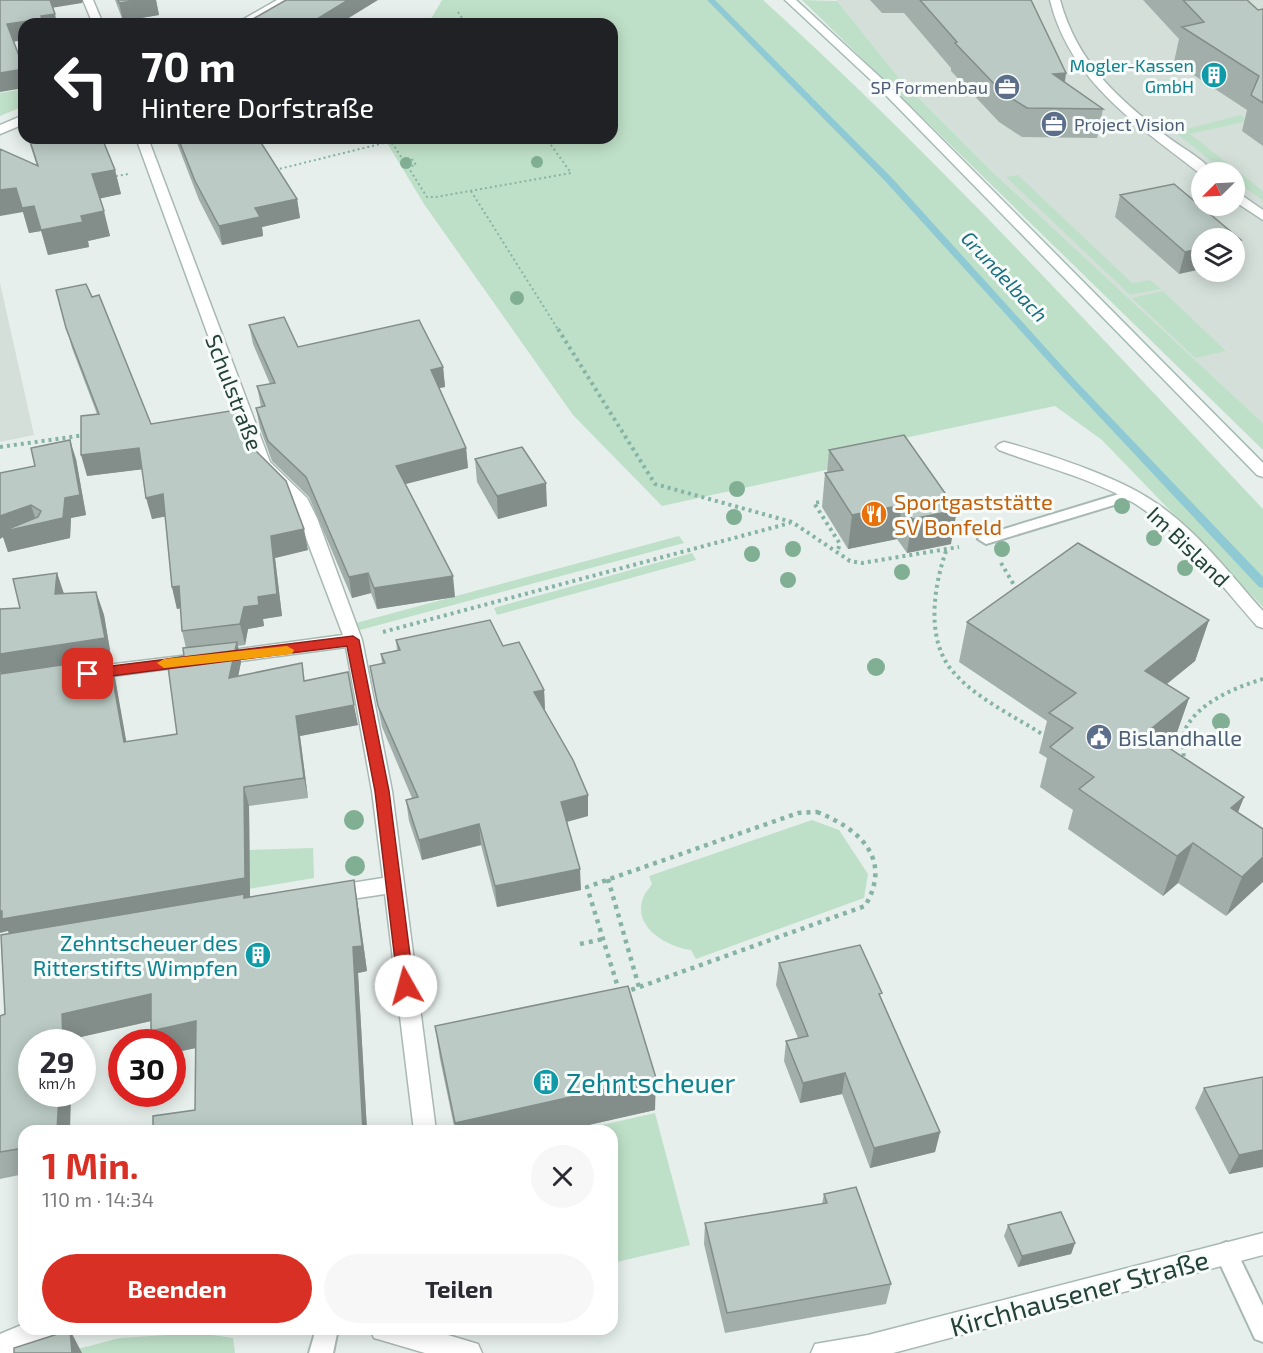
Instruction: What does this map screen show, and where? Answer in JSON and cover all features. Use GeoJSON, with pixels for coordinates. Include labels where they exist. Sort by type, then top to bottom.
{"type":"FeatureCollection","features":[{"type":"Feature","properties":{"kind":"street"},"geometry":{"type":"LineString","coordinates":[[88,0],[96,18]]}},
{"type":"Feature","properties":{"kind":"street"},"geometry":{"type":"LineString","coordinates":[[251,18],[285,0]]}},
{"type":"Feature","properties":{"kind":"street"},"geometry":{"type":"LineString","coordinates":[[790,0],[877,80],[1263,472]]}},
{"type":"Feature","properties":{"kind":"street"},"geometry":{"type":"LineString","coordinates":[[1055,0],[1062,29],[1074,53],[1090,75],[1194,162]]}},
{"type":"Feature","properties":{"kind":"street"},"geometry":{"type":"LineString","coordinates":[[0,130],[18,122]]}},
{"type":"Feature","properties":{"kind":"street","name":"Schulstraße"},"geometry":{"type":"LineString","coordinates":[[144,144],[263,464],[299,498],[353,640],[382,791],[392,885],[424,1125]]}},
{"type":"Feature","properties":{"kind":"street"},"geometry":{"type":"LineString","coordinates":[[1245,202],[1263,216]]}},
{"type":"Feature","properties":{"kind":"street","name":"Im Bisland"},"geometry":{"type":"LineString","coordinates":[[1004,447],[1132,495],[1159,513],[1263,622]]}},
{"type":"Feature","properties":{"kind":"street"},"geometry":{"type":"LineString","coordinates":[[77,675],[353,640]]}},
{"type":"Feature","properties":{"kind":"street"},"geometry":{"type":"LineString","coordinates":[[311,898],[392,885]]}},
{"type":"Feature","properties":{"kind":"street","name":"Kirchhausener Straße"},"geometry":{"type":"LineString","coordinates":[[824,1353],[868,1347],[1263,1244]]}},
{"type":"Feature","properties":{"kind":"street"},"geometry":{"type":"LineString","coordinates":[[0,1347],[28,1335]]}},
{"type":"Feature","properties":{"kind":"street"},"geometry":{"type":"LineString","coordinates":[[428,1336],[469,1353]]}},
{"type":"Feature","properties":{"kind":"lane"},"geometry":{"type":"LineString","coordinates":[[986,539],[1132,495]]}},
{"type":"Feature","properties":{"kind":"lane"},"geometry":{"type":"LineString","coordinates":[[1226,1253],[1263,1331]]}},
{"type":"Feature","properties":{"kind":"lane"},"geometry":{"type":"LineString","coordinates":[[321,1353],[326,1335]]}},
{"type":"Feature","properties":{"kind":"path"},"geometry":{"type":"LineString","coordinates":[[458,12],[462,18]]}},
{"type":"Feature","properties":{"kind":"path"},"geometry":{"type":"LineString","coordinates":[[272,171],[380,144]]}},
{"type":"Feature","properties":{"kind":"path"},"geometry":{"type":"LineString","coordinates":[[393,144],[403,160],[411,158],[416,165],[408,167],[427,196],[471,191],[571,173],[550,144]]}},
{"type":"Feature","properties":{"kind":"path"},"geometry":{"type":"LineString","coordinates":[[109,178],[138,172]]}},
{"type":"Feature","properties":{"kind":"path"},"geometry":{"type":"LineString","coordinates":[[471,191],[655,484],[792,522],[850,561],[862,563],[946,550],[986,539],[1017,590]]}},
{"type":"Feature","properties":{"kind":"path"},"geometry":{"type":"LineString","coordinates":[[0,447],[93,434]]}},
{"type":"Feature","properties":{"kind":"path"},"geometry":{"type":"LineString","coordinates":[[836,499],[814,503],[840,544],[837,552]]}},
{"type":"Feature","properties":{"kind":"path"},"geometry":{"type":"LineString","coordinates":[[353,640],[792,522]]}},
{"type":"Feature","properties":{"kind":"path"},"geometry":{"type":"LineString","coordinates":[[946,550],[935,589],[936,623],[942,653],[949,667],[963,680],[1053,742]]}},
{"type":"Feature","properties":{"kind":"path"},"geometry":{"type":"LineString","coordinates":[[1184,773],[1185,730],[1195,716],[1224,694],[1263,679]]}},
{"type":"Feature","properties":{"kind":"path"},"geometry":{"type":"LineString","coordinates":[[1175,728],[1185,730]]}},
{"type":"Feature","properties":{"kind":"path"},"geometry":{"type":"LineString","coordinates":[[817,812],[836,817],[855,830],[874,860],[878,878],[876,892],[865,906],[620,994],[603,939],[587,887],[798,813],[817,812]]}},
{"type":"Feature","properties":{"kind":"path"},"geometry":{"type":"LineString","coordinates":[[608,879],[639,987]]}},
{"type":"Feature","properties":{"kind":"path"},"geometry":{"type":"LineString","coordinates":[[580,944],[603,939]]}},
{"type":"Feature","properties":{"kind":"shaded area"},"geometry":{"type":"Polygon","coordinates":[[[836,0],[1263,0],[1263,423],[996,175],[899,78],[836,0]]]}},
{"type":"Feature","properties":{"kind":"shaded area"},"geometry":{"type":"Polygon","coordinates":[[[0,283],[34,435],[0,442],[0,283]]]}},
{"type":"Feature","properties":{"kind":"green space"},"geometry":{"type":"Polygon","coordinates":[[[442,0],[763,0],[828,60],[956,186],[1263,509],[1263,607],[1102,440],[1055,406],[881,443],[889,456],[662,506],[573,415],[424,204],[388,144],[618,144],[618,18],[432,18],[442,0]]]}},
{"type":"Feature","properties":{"kind":"green space"},"geometry":{"type":"Polygon","coordinates":[[[802,0],[837,1],[899,78],[996,175],[1263,423],[1263,450],[802,0]]]}},
{"type":"Feature","properties":{"kind":"green space"},"geometry":{"type":"Polygon","coordinates":[[[18,90],[18,108],[0,116],[0,93],[18,90]]]}},
{"type":"Feature","properties":{"kind":"green space"},"geometry":{"type":"Polygon","coordinates":[[[1241,115],[1248,121],[1190,134],[1226,162],[1212,162],[1171,129],[1178,123],[1186,129],[1241,115]]]}},
{"type":"Feature","properties":{"kind":"green space"},"geometry":{"type":"Polygon","coordinates":[[[1018,175],[1132,283],[1150,280],[1161,289],[1130,295],[1006,177],[1018,175]]]}},
{"type":"Feature","properties":{"kind":"green space"},"geometry":{"type":"Polygon","coordinates":[[[1245,177],[1263,191],[1263,201],[1245,188],[1245,177]]]}},
{"type":"Feature","properties":{"kind":"green space"},"geometry":{"type":"Polygon","coordinates":[[[1163,291],[1226,351],[1195,358],[1132,298],[1163,291]]]}},
{"type":"Feature","properties":{"kind":"green space"},"geometry":{"type":"Polygon","coordinates":[[[679,536],[684,543],[360,630],[356,623],[679,536]]]}},
{"type":"Feature","properties":{"kind":"green space"},"geometry":{"type":"Polygon","coordinates":[[[692,553],[696,560],[497,615],[494,608],[692,553]]]}},
{"type":"Feature","properties":{"kind":"green space"},"geometry":{"type":"Polygon","coordinates":[[[812,820],[839,830],[868,874],[864,898],[696,959],[691,950],[662,940],[646,925],[641,907],[645,894],[652,884],[649,876],[812,820]]]}},
{"type":"Feature","properties":{"kind":"green space"},"geometry":{"type":"Polygon","coordinates":[[[313,848],[314,878],[212,895],[250,850],[313,848]]]}},
{"type":"Feature","properties":{"kind":"green space"},"geometry":{"type":"Polygon","coordinates":[[[655,1113],[690,1245],[618,1262],[618,1125],[602,1125],[655,1113]]]}},
{"type":"Feature","properties":{"kind":"green space"},"geometry":{"type":"Polygon","coordinates":[[[212,1335],[233,1338],[235,1353],[62,1353],[120,1338],[212,1335]]]}},
{"type":"Feature","properties":{"kind":"building"},"geometry":{"type":"Polygon","coordinates":[[[0,0],[50,0],[55,14],[41,16],[42,18],[18,18],[18,22],[7,24],[18,53],[18,70],[0,73],[0,0]]]}},
{"type":"Feature","properties":{"kind":"building"},"geometry":{"type":"Polygon","coordinates":[[[118,0],[140,0],[119,3],[118,0]]]}},
{"type":"Feature","properties":{"kind":"building"},"geometry":{"type":"Polygon","coordinates":[[[286,0],[348,0],[319,18],[254,18],[286,0]]]}},
{"type":"Feature","properties":{"kind":"building"},"geometry":{"type":"Polygon","coordinates":[[[920,0],[1031,0],[1066,73],[1053,74],[1103,109],[1027,108],[1003,93],[955,43],[957,42],[920,0]]]}},
{"type":"Feature","properties":{"kind":"building"},"geometry":{"type":"Polygon","coordinates":[[[1183,0],[1247,0],[1258,10],[1263,9],[1263,103],[1251,95],[1259,76],[1182,27],[1204,22],[1183,0]]]}},
{"type":"Feature","properties":{"kind":"building"},"geometry":{"type":"Polygon","coordinates":[[[31,144],[104,144],[115,170],[92,174],[104,211],[81,216],[83,222],[41,230],[34,206],[22,208],[16,188],[0,190],[0,149],[38,166],[31,144]]]}},
{"type":"Feature","properties":{"kind":"building"},"geometry":{"type":"Polygon","coordinates":[[[180,144],[262,144],[297,199],[255,208],[260,217],[219,226],[195,181],[180,144]]]}},
{"type":"Feature","properties":{"kind":"building"},"geometry":{"type":"Polygon","coordinates":[[[1174,184],[1191,198],[1191,216],[1212,216],[1227,228],[1191,228],[1191,251],[1185,252],[1120,195],[1174,184]]]}},
{"type":"Feature","properties":{"kind":"building"},"geometry":{"type":"Polygon","coordinates":[[[86,284],[92,297],[99,295],[151,424],[236,410],[249,444],[286,481],[304,529],[271,536],[277,594],[258,597],[259,605],[244,607],[240,624],[182,631],[179,586],[172,587],[163,494],[146,498],[139,448],[81,455],[81,416],[99,414],[66,328],[56,290],[86,284]]]}},
{"type":"Feature","properties":{"kind":"building"},"geometry":{"type":"Polygon","coordinates":[[[284,317],[298,347],[419,320],[443,367],[431,370],[466,448],[396,466],[453,576],[374,588],[368,573],[349,577],[306,477],[268,441],[256,408],[265,406],[257,386],[275,383],[249,325],[284,317]]]}},
{"type":"Feature","properties":{"kind":"building"},"geometry":{"type":"Polygon","coordinates":[[[904,435],[957,510],[912,519],[902,505],[852,515],[825,473],[843,470],[829,450],[904,435]]]}},
{"type":"Feature","properties":{"kind":"building"},"geometry":{"type":"Polygon","coordinates":[[[70,440],[80,495],[65,498],[63,518],[1,532],[38,517],[41,511],[31,505],[0,516],[0,473],[35,466],[31,448],[70,440]]]}},
{"type":"Feature","properties":{"kind":"building"},"geometry":{"type":"Polygon","coordinates":[[[522,447],[546,483],[497,496],[475,459],[522,447]]]}},
{"type":"Feature","properties":{"kind":"building"},"geometry":{"type":"Polygon","coordinates":[[[1078,543],[1209,620],[1145,671],[1189,698],[1146,733],[1244,797],[1231,808],[1263,829],[1263,857],[1242,877],[1193,843],[1177,856],[1079,789],[1094,777],[1050,747],[1073,728],[1049,713],[1076,693],[967,622],[1078,543]]]}},
{"type":"Feature","properties":{"kind":"building"},"geometry":{"type":"Polygon","coordinates":[[[57,573],[55,594],[96,592],[105,638],[0,654],[0,609],[20,608],[13,579],[57,573]]]}},
{"type":"Feature","properties":{"kind":"building"},"geometry":{"type":"Polygon","coordinates":[[[490,620],[503,646],[519,642],[544,690],[534,692],[573,760],[588,795],[561,802],[580,869],[495,886],[479,824],[419,840],[406,800],[418,797],[378,706],[370,666],[385,663],[381,654],[400,650],[396,640],[490,620]]]}},
{"type":"Feature","properties":{"kind":"building"},"geometry":{"type":"Polygon","coordinates":[[[237,642],[229,678],[302,663],[304,681],[348,672],[354,705],[296,716],[304,778],[244,787],[245,878],[2,919],[2,911],[0,911],[0,674],[109,658],[124,742],[177,734],[167,659],[184,656],[183,648],[237,642]]]}},
{"type":"Feature","properties":{"kind":"building"},"geometry":{"type":"Polygon","coordinates":[[[354,880],[362,946],[353,947],[363,1125],[153,1125],[153,1116],[195,1110],[196,1021],[151,1029],[151,994],[62,1014],[63,1029],[18,1029],[18,1107],[58,1107],[57,1125],[18,1125],[18,1149],[0,1152],[0,1016],[5,1014],[1,935],[244,894],[244,898],[354,880]]]}},
{"type":"Feature","properties":{"kind":"building"},"geometry":{"type":"Polygon","coordinates":[[[860,945],[882,993],[879,994],[940,1132],[874,1148],[845,1073],[803,1083],[786,1041],[808,1036],[779,963],[860,945]]]}},
{"type":"Feature","properties":{"kind":"building","name":"Zehntscheuer"},"geometry":{"type":"Polygon","coordinates":[[[628,986],[656,1078],[455,1123],[435,1026],[628,986]]]}},
{"type":"Feature","properties":{"kind":"building"},"geometry":{"type":"Polygon","coordinates":[[[1263,1077],[1263,1150],[1239,1155],[1204,1088],[1263,1077]]]}},
{"type":"Feature","properties":{"kind":"building"},"geometry":{"type":"Polygon","coordinates":[[[856,1187],[891,1284],[727,1313],[705,1223],[827,1203],[824,1194],[856,1187]]]}},
{"type":"Feature","properties":{"kind":"building"},"geometry":{"type":"Polygon","coordinates":[[[1061,1212],[1075,1243],[1022,1256],[1008,1225],[1061,1212]]]}},
{"type":"Feature","properties":{"kind":"building"},"geometry":{"type":"Polygon","coordinates":[[[54,1335],[70,1335],[72,1353],[14,1353],[14,1348],[54,1335]]]}},
{"type":"Feature","properties":{"kind":"waterway","name":"Grundelbach"},"geometry":{"type":"LineString","coordinates":[[711,0],[889,180],[1070,380],[1263,584]]}},
{"type":"Feature","properties":{"kind":"slow traffic"},"geometry":{"type":"LineString","coordinates":[[164,663],[287,650]]}},
{"type":"Feature","properties":{"kind":"place","name":"Mogler-Kassen GmbH"},"geometry":{"type":"Point","coordinates":[1214,75]}},
{"type":"Feature","properties":{"kind":"place","name":"SP Formenbau"},"geometry":{"type":"Point","coordinates":[1007,87]}},
{"type":"Feature","properties":{"kind":"place","name":"Project Vision"},"geometry":{"type":"Point","coordinates":[1054,124]}},
{"type":"Feature","properties":{"kind":"place","name":"Sportgaststätte SV Bonfeld"},"geometry":{"type":"Point","coordinates":[874,514]}},
{"type":"Feature","properties":{"kind":"place","name":"Bislandhalle"},"geometry":{"type":"Point","coordinates":[1099,737]}},
{"type":"Feature","properties":{"kind":"place","name":"Zehntscheuer des Ritterstifts Wimpfen"},"geometry":{"type":"Point","coordinates":[258,955]}},
{"type":"Feature","properties":{"kind":"place","name":"Zehntscheuer"},"geometry":{"type":"Point","coordinates":[546,1082]}},
{"type":"Feature","properties":{"kind":"route"},"geometry":{"type":"LineString","coordinates":[[88,674],[353,640],[382,791],[406,986]]}}]}
